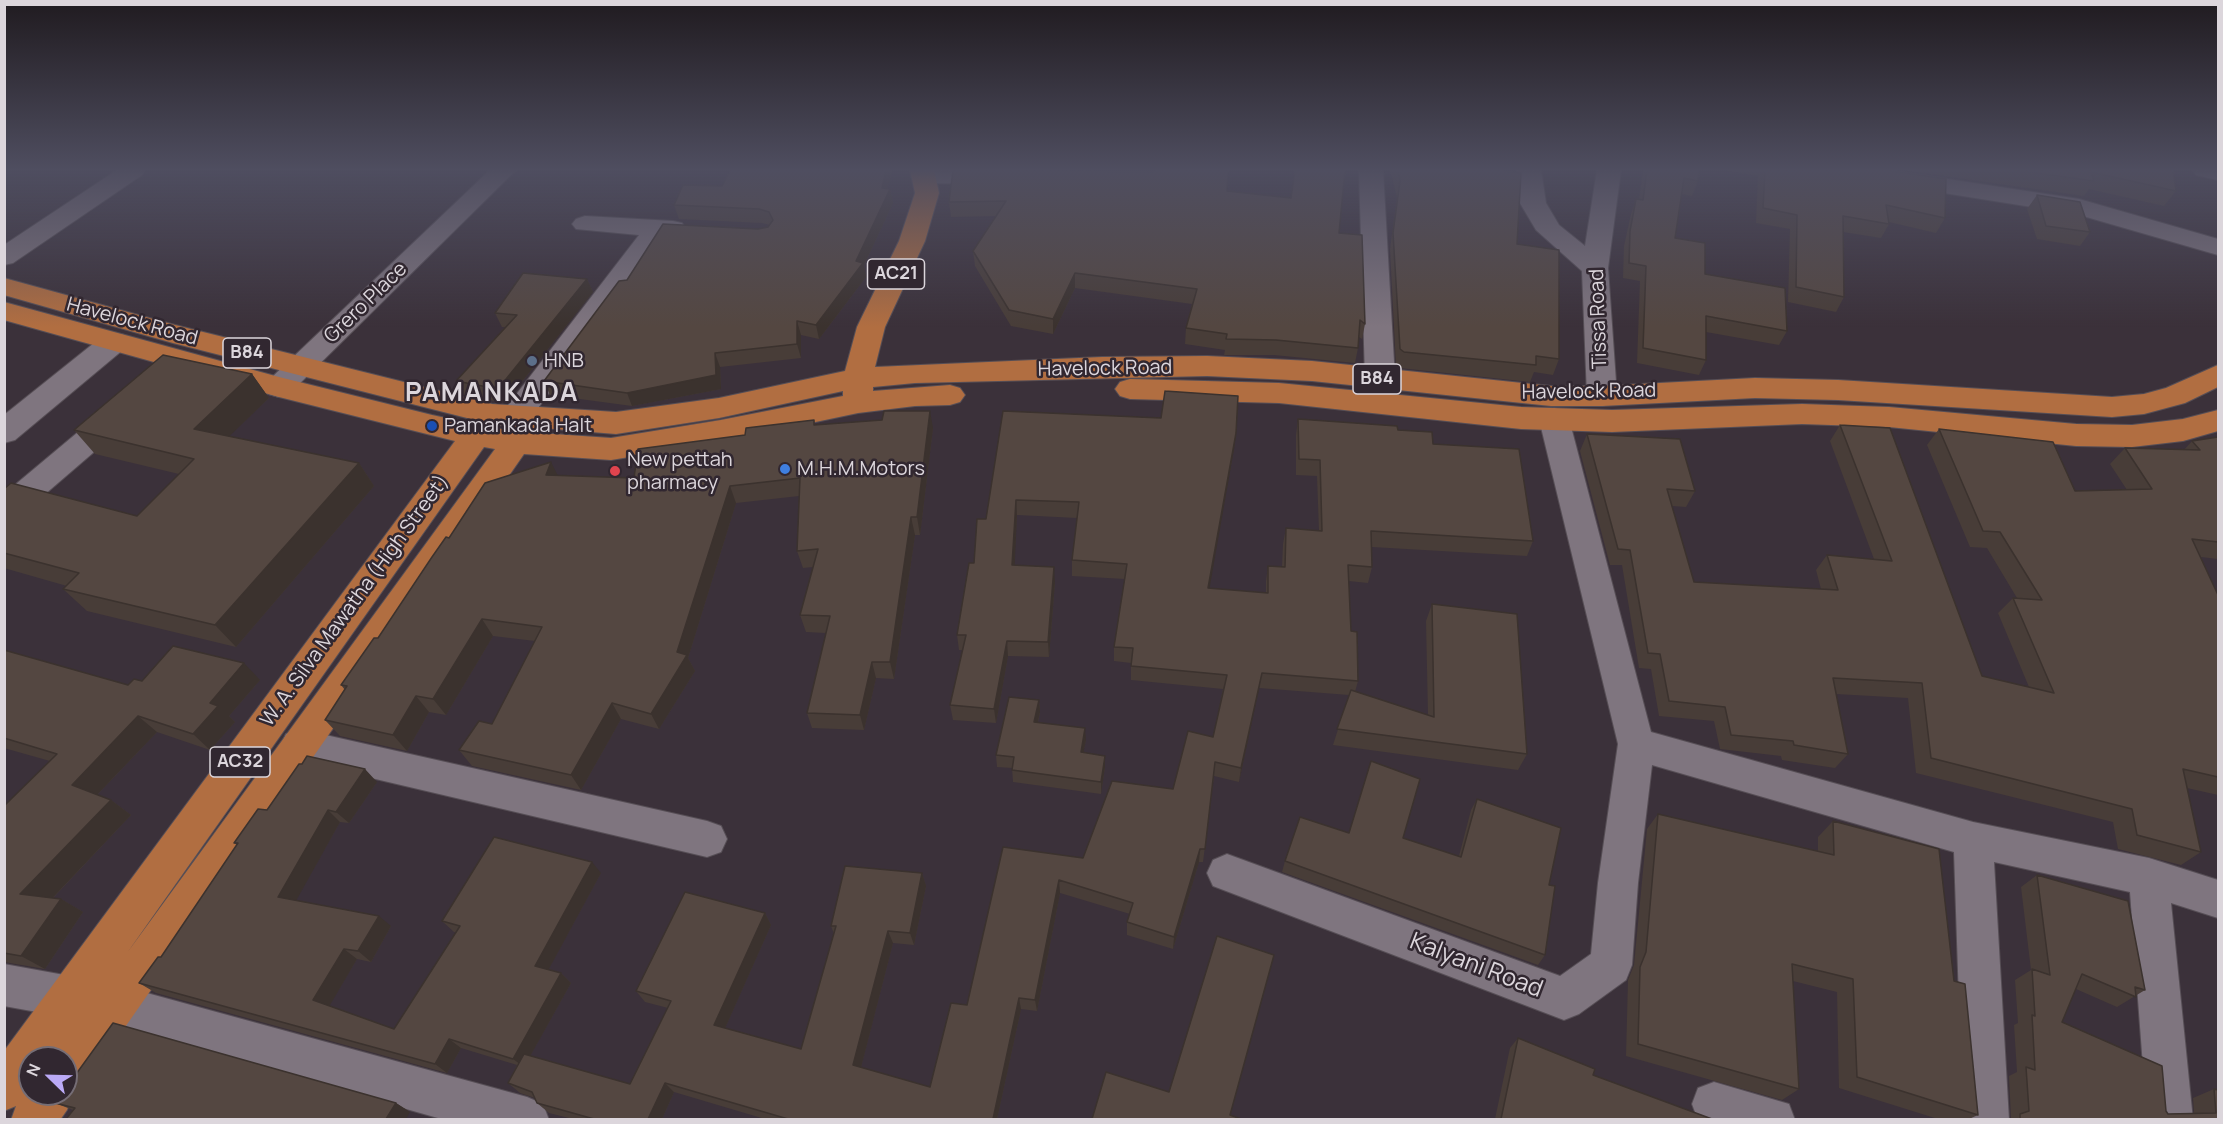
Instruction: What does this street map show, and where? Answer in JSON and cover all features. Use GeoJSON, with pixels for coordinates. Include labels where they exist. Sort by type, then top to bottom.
{"type":"FeatureCollection","features":[{"type":"Feature","properties":{"kind":"main road","name":"AC21"},"geometry":{"type":"LineString","coordinates":[[858,391],[872,327],[912,241],[918,222]]}},
{"type":"Feature","properties":{"kind":"main road","name":"Havelock Road"},"geometry":{"type":"LineString","coordinates":[[4,286],[167,333],[300,366],[507,425],[611,449],[721,430],[915,373],[1207,366],[1312,371],[1551,396],[1602,396],[1755,387],[1838,390],[2052,405],[2112,406],[2144,404],[2175,396],[2218,375]]}},
{"type":"Feature","properties":{"kind":"main road","name":"Havelock Road"},"geometry":{"type":"LineString","coordinates":[[4,311],[279,387],[507,425]]}},
{"type":"Feature","properties":{"kind":"main road","name":"Havelock Road"},"geometry":{"type":"LineString","coordinates":[[858,391],[915,396],[1142,389],[1279,393],[1554,419],[1612,421],[1722,415],[1812,414],[1889,417],[2076,435],[2132,436],[2183,430],[2218,421]]}},
{"type":"Feature","properties":{"kind":"main road","name":"W. A. Silva Mawatha (High Street)"},"geometry":{"type":"LineString","coordinates":[[78,1056],[299,745],[507,425]]}},
{"type":"Feature","properties":{"kind":"main road","name":"W. A. Silva Mawatha (High Street)"},"geometry":{"type":"LineString","coordinates":[[4,1089],[71,997],[507,425]]}},
{"type":"Feature","properties":{"kind":"main road"},"geometry":{"type":"LineString","coordinates":[[33,1119],[42,1106]]}},
{"type":"Feature","properties":{"kind":"street"},"geometry":{"type":"LineString","coordinates":[[4,257],[56,222]]}},
{"type":"Feature","properties":{"kind":"street","name":"Grero Place"},"geometry":{"type":"LineString","coordinates":[[279,387],[449,222]]}},
{"type":"Feature","properties":{"kind":"street"},"geometry":{"type":"LineString","coordinates":[[1373,222],[1380,379]]}},
{"type":"Feature","properties":{"kind":"street"},"geometry":{"type":"LineString","coordinates":[[1545,222],[1549,230],[1595,268]]}},
{"type":"Feature","properties":{"kind":"street","name":"Tissa Road"},"geometry":{"type":"LineString","coordinates":[[1602,222],[1595,268],[1602,396]]}},
{"type":"Feature","properties":{"kind":"street"},"geometry":{"type":"LineString","coordinates":[[2133,222],[2218,247]]}},
{"type":"Feature","properties":{"kind":"street"},"geometry":{"type":"LineString","coordinates":[[585,224],[693,230]]}},
{"type":"Feature","properties":{"kind":"street"},"geometry":{"type":"LineString","coordinates":[[507,425],[658,228]]}},
{"type":"Feature","properties":{"kind":"street"},"geometry":{"type":"LineString","coordinates":[[4,432],[114,342]]}},
{"type":"Feature","properties":{"kind":"street"},"geometry":{"type":"LineString","coordinates":[[4,512],[182,359]]}},
{"type":"Feature","properties":{"kind":"street"},"geometry":{"type":"LineString","coordinates":[[1554,419],[1636,744],[1973,840],[2150,877],[2218,899]]}},
{"type":"Feature","properties":{"kind":"street","name":"Kalyani Road"},"geometry":{"type":"LineString","coordinates":[[1227,873],[1564,999],[1611,965],[1618,883],[1636,744]]}},
{"type":"Feature","properties":{"kind":"street"},"geometry":{"type":"LineString","coordinates":[[299,745],[707,839]]}},
{"type":"Feature","properties":{"kind":"street"},"geometry":{"type":"LineString","coordinates":[[1973,840],[1986,1119]]}},
{"type":"Feature","properties":{"kind":"street"},"geometry":{"type":"LineString","coordinates":[[2150,877],[2170,1119]]}},
{"type":"Feature","properties":{"kind":"street"},"geometry":{"type":"LineString","coordinates":[[4,985],[114,1005],[527,1119]]}},
{"type":"Feature","properties":{"kind":"street"},"geometry":{"type":"LineString","coordinates":[[1714,1104],[1773,1119]]}},
{"type":"Feature","properties":{"kind":"building"},"geometry":{"type":"Polygon","coordinates":[[[771,222],[874,222],[856,261],[863,263],[816,325],[797,321],[797,344],[715,353],[716,375],[627,393],[544,381],[619,281],[627,280],[663,224],[758,229],[768,227],[771,222]]]}},
{"type":"Feature","properties":{"kind":"building"},"geometry":{"type":"Polygon","coordinates":[[[992,222],[1340,222],[1339,233],[1362,235],[1365,324],[1360,320],[1358,348],[1276,340],[1226,339],[1227,334],[1186,328],[1197,289],[1075,273],[1053,319],[1009,310],[973,251],[992,222]]]}},
{"type":"Feature","properties":{"kind":"building"},"geometry":{"type":"Polygon","coordinates":[[[1394,222],[1518,222],[1517,244],[1559,250],[1559,359],[1536,356],[1536,365],[1404,352],[1400,349],[1393,233],[1394,222]]]}},
{"type":"Feature","properties":{"kind":"building"},"geometry":{"type":"Polygon","coordinates":[[[1632,222],[1677,222],[1675,238],[1705,243],[1705,274],[1785,288],[1787,331],[1706,316],[1706,360],[1643,348],[1646,266],[1629,263],[1632,222]]]}},
{"type":"Feature","properties":{"kind":"building"},"geometry":{"type":"Polygon","coordinates":[[[1797,222],[1843,222],[1844,297],[1796,287],[1797,222]]]}},
{"type":"Feature","properties":{"kind":"building"},"geometry":{"type":"Polygon","coordinates":[[[2045,222],[2087,222],[2090,232],[2046,226],[2045,222]]]}},
{"type":"Feature","properties":{"kind":"building"},"geometry":{"type":"Polygon","coordinates":[[[523,273],[587,279],[498,389],[456,381],[517,315],[495,313],[523,273]]]}},
{"type":"Feature","properties":{"kind":"building"},"geometry":{"type":"Polygon","coordinates":[[[163,355],[252,374],[194,429],[359,463],[215,625],[63,589],[79,573],[4,553],[4,489],[11,483],[137,516],[194,459],[74,430],[163,355]]]}},
{"type":"Feature","properties":{"kind":"building"},"geometry":{"type":"Polygon","coordinates":[[[1165,391],[1238,396],[1236,433],[1208,588],[1268,593],[1268,566],[1285,567],[1286,528],[1322,531],[1320,460],[1299,459],[1298,419],[1397,426],[1398,430],[1432,432],[1433,444],[1519,449],[1533,541],[1371,531],[1372,567],[1348,565],[1351,631],[1357,632],[1358,681],[1262,673],[1241,768],[1215,762],[1205,849],[1200,849],[1174,937],[1127,922],[1133,903],[1059,880],[1035,1000],[1019,998],[993,1119],[788,1119],[665,1083],[648,1119],[594,1119],[537,1103],[532,1092],[508,1083],[524,1054],[630,1084],[671,1001],[636,991],[685,892],[765,913],[714,1025],[801,1049],[836,926],[831,926],[845,866],[922,873],[910,933],[888,931],[853,1065],[930,1087],[951,1003],[967,1005],[1003,847],[1083,858],[1112,781],[1173,789],[1188,731],[1213,737],[1227,675],[1131,666],[1133,648],[1114,647],[1127,564],[1072,560],[1079,502],[1016,500],[1012,565],[1054,567],[1048,642],[1007,641],[994,709],[950,705],[966,635],[957,635],[969,563],[974,563],[977,519],[986,519],[1003,411],[1161,418],[1165,391]]]}},
{"type":"Feature","properties":{"kind":"building"},"geometry":{"type":"Polygon","coordinates":[[[884,411],[930,411],[917,517],[911,517],[890,662],[872,662],[860,715],[807,713],[830,616],[800,615],[818,549],[797,551],[800,478],[730,486],[677,652],[687,655],[651,714],[612,703],[571,775],[459,750],[479,721],[492,724],[542,627],[482,619],[433,699],[416,696],[393,735],[325,720],[347,686],[341,685],[374,638],[378,638],[485,483],[551,462],[546,475],[634,478],[638,449],[745,435],[746,428],[814,420],[814,425],[882,420],[884,411]]]}},
{"type":"Feature","properties":{"kind":"building"},"geometry":{"type":"Polygon","coordinates":[[[1840,425],[1890,428],[1982,676],[2054,693],[2013,598],[2042,600],[2000,532],[1983,531],[1939,429],[2053,442],[2075,491],[2152,489],[2125,448],[2200,450],[2192,441],[2218,437],[2218,542],[2192,539],[2218,595],[2218,777],[2183,769],[2201,852],[2137,835],[2132,809],[1931,758],[1922,683],[1833,678],[1848,754],[1794,745],[1793,741],[1731,735],[1725,707],[1669,701],[1660,654],[1648,653],[1630,550],[1618,549],[1587,434],[1680,439],[1695,491],[1667,489],[1694,582],[1838,590],[1827,555],[1892,561],[1840,425]]]}},
{"type":"Feature","properties":{"kind":"building"},"geometry":{"type":"Polygon","coordinates":[[[1432,604],[1517,614],[1527,754],[1337,729],[1351,690],[1434,717],[1432,604]]]}},
{"type":"Feature","properties":{"kind":"building"},"geometry":{"type":"Polygon","coordinates":[[[173,646],[244,663],[210,703],[218,706],[193,734],[138,716],[72,785],[111,800],[20,894],[61,899],[21,956],[4,953],[4,806],[57,754],[4,738],[4,650],[128,685],[134,679],[142,681],[173,646]]]}},
{"type":"Feature","properties":{"kind":"building"},"geometry":{"type":"Polygon","coordinates":[[[1009,697],[1039,700],[1034,722],[1085,728],[1081,752],[1105,756],[1101,782],[1012,770],[1014,757],[996,755],[1009,697]]]}},
{"type":"Feature","properties":{"kind":"building"},"geometry":{"type":"Polygon","coordinates":[[[307,756],[365,769],[336,812],[328,810],[278,897],[379,916],[358,951],[344,949],[313,1000],[394,1029],[460,926],[442,921],[494,837],[592,862],[535,966],[561,973],[513,1059],[449,1039],[435,1064],[139,983],[158,957],[161,957],[238,843],[234,843],[258,809],[267,810],[307,756]]]}},
{"type":"Feature","properties":{"kind":"building"},"geometry":{"type":"Polygon","coordinates":[[[1371,761],[1420,779],[1403,838],[1461,857],[1477,799],[1561,828],[1549,885],[1555,886],[1545,955],[1285,861],[1300,817],[1349,833],[1371,761]]]}},
{"type":"Feature","properties":{"kind":"building"},"geometry":{"type":"Polygon","coordinates":[[[1658,814],[1834,855],[1833,821],[1939,849],[1954,981],[1965,984],[1978,1115],[1857,1077],[1853,979],[1792,964],[1799,1089],[1638,1044],[1640,967],[1646,952],[1658,814]]]}},
{"type":"Feature","properties":{"kind":"building"},"geometry":{"type":"Polygon","coordinates":[[[2037,875],[2128,901],[2145,990],[2135,987],[2136,997],[2082,974],[2062,1022],[2162,1066],[2168,1114],[2216,1113],[2214,1089],[2218,1090],[2218,1119],[2020,1119],[2020,1114],[2029,1111],[2026,1067],[2035,1070],[2032,969],[2050,975],[2037,875]]]}},
{"type":"Feature","properties":{"kind":"building"},"geometry":{"type":"Polygon","coordinates":[[[1217,936],[1274,955],[1230,1115],[1241,1119],[1092,1119],[1106,1072],[1169,1092],[1217,936]]]}},
{"type":"Feature","properties":{"kind":"building"},"geometry":{"type":"Polygon","coordinates":[[[113,1023],[396,1103],[386,1119],[66,1119],[75,1108],[67,1106],[78,1106],[78,1071],[113,1023]]]}},
{"type":"Feature","properties":{"kind":"building"},"geometry":{"type":"Polygon","coordinates":[[[1518,1038],[1595,1069],[1593,1075],[1712,1119],[1501,1119],[1518,1038]]]}},
{"type":"Feature","properties":{"kind":"place","name":"HNB"},"geometry":{"type":"Point","coordinates":[532,361]}},
{"type":"Feature","properties":{"kind":"place","name":"Pamankada Halt"},"geometry":{"type":"Point","coordinates":[432,426]}},
{"type":"Feature","properties":{"kind":"place","name":"M.H.M.Motors"},"geometry":{"type":"Point","coordinates":[785,469]}},
{"type":"Feature","properties":{"kind":"place","name":"New pettah pharmacy"},"geometry":{"type":"Point","coordinates":[615,471]}},
{"type":"Feature","properties":{"kind":"district","name":"PAMANKADA"},"geometry":{"type":"Point","coordinates":[492,394]}}]}
